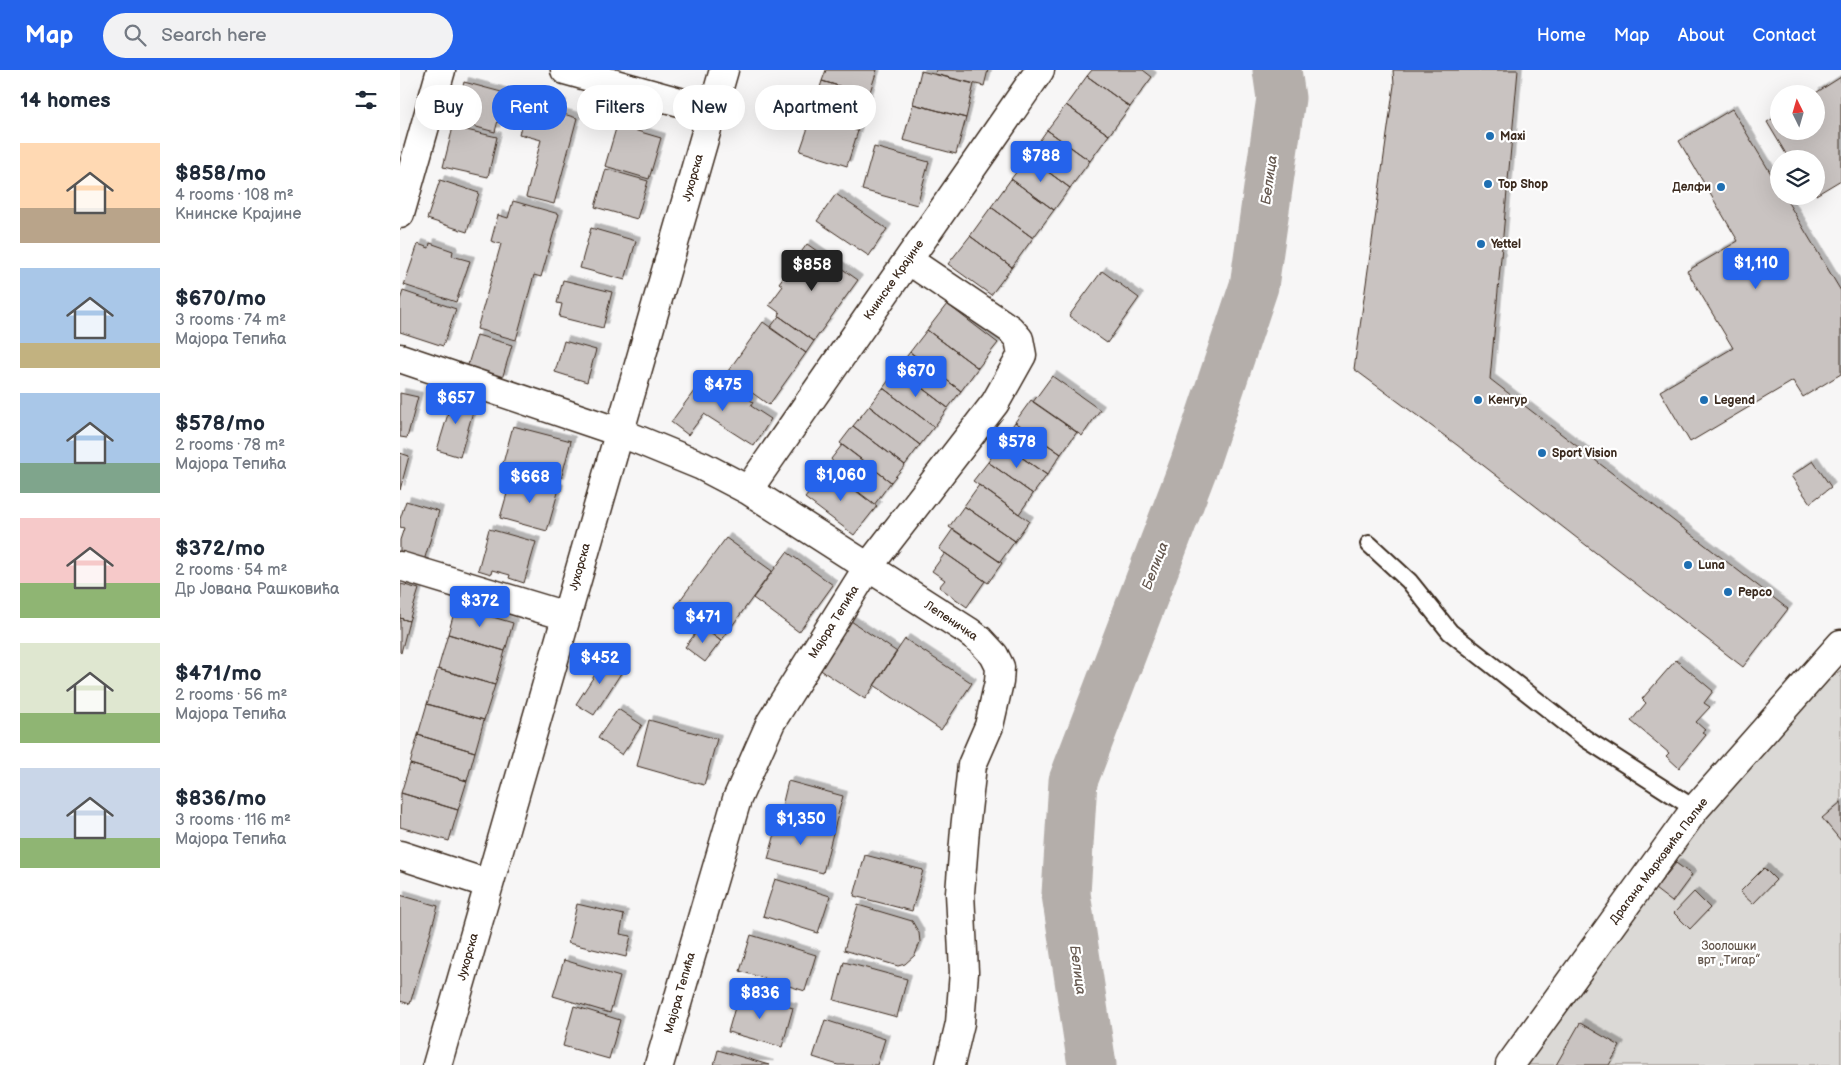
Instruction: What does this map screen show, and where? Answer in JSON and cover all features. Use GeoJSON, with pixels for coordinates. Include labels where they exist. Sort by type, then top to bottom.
{"type":"FeatureCollection","features":[{"type":"Feature","properties":{"kind":"street"},"geometry":{"type":"LineString","coordinates":[[400,214],[441,70]]}},
{"type":"Feature","properties":{"kind":"street"},"geometry":{"type":"LineString","coordinates":[[565,70],[673,100]]}},
{"type":"Feature","properties":{"kind":"street","name":"Јухорска"},"geometry":{"type":"LineString","coordinates":[[720,85],[724,70]]}},
{"type":"Feature","properties":{"kind":"street","name":"Книнске Крајине"},"geometry":{"type":"LineString","coordinates":[[748,490],[1040,70]]}},
{"type":"Feature","properties":{"kind":"street","name":"Јухорска"},"geometry":{"type":"LineString","coordinates":[[437,1065],[706,130]]}},
{"type":"Feature","properties":{"kind":"street","name":"Мајора Тепића"},"geometry":{"type":"LineString","coordinates":[[659,1065],[738,800],[771,722],[868,567],[995,402],[1022,355],[1019,339],[1010,329],[908,260]]}},
{"type":"Feature","properties":{"kind":"street","name":"Лепеничка"},"geometry":{"type":"LineString","coordinates":[[400,358],[619,432],[702,466],[748,490],[868,567],[974,636],[994,655],[1000,667],[999,682],[989,726],[972,765],[965,829],[960,893],[964,972],[960,1023],[950,1065]]}},
{"type":"Feature","properties":{"kind":"street"},"geometry":{"type":"LineString","coordinates":[[400,566],[566,616]]}},
{"type":"Feature","properties":{"kind":"street","name":"Драгана Марковића Палме"},"geometry":{"type":"LineString","coordinates":[[1510,1065],[1695,809],[1841,644]]}},
{"type":"Feature","properties":{"kind":"street"},"geometry":{"type":"LineString","coordinates":[[400,855],[489,884]]}},
{"type":"Feature","properties":{"kind":"lane"},"geometry":{"type":"LineString","coordinates":[[1369,544],[1409,581],[1450,632],[1586,739],[1695,809]]}},
{"type":"Feature","properties":{"kind":"green space","name":"Зоолошки врт „Тигар”"},"geometry":{"type":"Polygon","coordinates":[[[1841,670],[1841,1065],[1517,1065],[1788,709],[1841,670]]]}},
{"type":"Feature","properties":{"kind":"building"},"geometry":{"type":"Polygon","coordinates":[[[826,70],[877,70],[872,85],[835,85],[822,81],[826,70]]]}},
{"type":"Feature","properties":{"kind":"building"},"geometry":{"type":"Polygon","coordinates":[[[936,70],[988,70],[984,86],[935,74],[936,70]]]}},
{"type":"Feature","properties":{"kind":"building"},"geometry":{"type":"Polygon","coordinates":[[[1092,70],[1143,70],[1152,77],[1130,107],[1087,76],[1092,70]]]}},
{"type":"Feature","properties":{"kind":"building"},"geometry":{"type":"Polygon","coordinates":[[[1393,70],[1518,70],[1490,379],[1788,609],[1743,667],[1457,445],[1354,369],[1394,85],[1393,70]]]}},
{"type":"Feature","properties":{"kind":"building"},"geometry":{"type":"Polygon","coordinates":[[[921,71],[974,84],[966,118],[913,104],[921,71]]]}},
{"type":"Feature","properties":{"kind":"building"},"geometry":{"type":"Polygon","coordinates":[[[1087,76],[1130,107],[1109,135],[1066,105],[1087,76]]]}},
{"type":"Feature","properties":{"kind":"building"},"geometry":{"type":"Polygon","coordinates":[[[1841,77],[1841,180],[1825,190],[1825,150],[1784,150],[1778,140],[1825,140],[1825,87],[1841,77]]]}},
{"type":"Feature","properties":{"kind":"building"},"geometry":{"type":"Polygon","coordinates":[[[822,81],[835,85],[821,85],[822,81]]]}},
{"type":"Feature","properties":{"kind":"building"},"geometry":{"type":"Polygon","coordinates":[[[464,82],[475,85],[463,85],[464,82]]]}},
{"type":"Feature","properties":{"kind":"building"},"geometry":{"type":"Polygon","coordinates":[[[482,87],[492,90],[492,130],[496,130],[495,132],[482,129],[482,87]]]}},
{"type":"Feature","properties":{"kind":"building"},"geometry":{"type":"Polygon","coordinates":[[[913,104],[966,118],[956,154],[903,140],[913,104]]]}},
{"type":"Feature","properties":{"kind":"building"},"geometry":{"type":"Polygon","coordinates":[[[1066,105],[1109,135],[1090,161],[1047,130],[1066,105]]]}},
{"type":"Feature","properties":{"kind":"building"},"geometry":{"type":"Polygon","coordinates":[[[1732,109],[1770,172],[1770,205],[1789,205],[1841,291],[1841,374],[1803,397],[1793,381],[1690,442],[1660,391],[1733,348],[1687,271],[1738,241],[1679,141],[1732,109]]]}},
{"type":"Feature","properties":{"kind":"building"},"geometry":{"type":"Polygon","coordinates":[[[567,115],[577,118],[554,204],[526,197],[541,140],[519,134],[520,130],[567,130],[567,115]]]}},
{"type":"Feature","properties":{"kind":"building"},"geometry":{"type":"Polygon","coordinates":[[[452,130],[466,130],[497,137],[488,177],[443,167],[452,130]]]}},
{"type":"Feature","properties":{"kind":"building"},"geometry":{"type":"Polygon","coordinates":[[[616,130],[634,130],[661,138],[649,179],[605,166],[616,130]]]}},
{"type":"Feature","properties":{"kind":"building"},"geometry":{"type":"Polygon","coordinates":[[[807,130],[858,131],[847,166],[800,151],[807,130]]]}},
{"type":"Feature","properties":{"kind":"building"},"geometry":{"type":"Polygon","coordinates":[[[1047,130],[1090,161],[1070,188],[1028,157],[1047,130]]]}},
{"type":"Feature","properties":{"kind":"building"},"geometry":{"type":"Polygon","coordinates":[[[874,147],[929,162],[917,205],[862,190],[874,147]]]}},
{"type":"Feature","properties":{"kind":"building"},"geometry":{"type":"Polygon","coordinates":[[[1028,157],[1070,188],[1054,210],[1011,179],[1028,157]]]}},
{"type":"Feature","properties":{"kind":"building"},"geometry":{"type":"Polygon","coordinates":[[[606,169],[648,181],[637,219],[595,207],[606,169]]]}},
{"type":"Feature","properties":{"kind":"building"},"geometry":{"type":"Polygon","coordinates":[[[1011,179],[1054,210],[1033,238],[991,207],[1011,179]]]}},
{"type":"Feature","properties":{"kind":"building"},"geometry":{"type":"Polygon","coordinates":[[[440,180],[479,193],[467,232],[427,219],[440,180]]]}},
{"type":"Feature","properties":{"kind":"building"},"geometry":{"type":"Polygon","coordinates":[[[836,194],[887,229],[869,256],[817,221],[836,194]]]}},
{"type":"Feature","properties":{"kind":"building"},"geometry":{"type":"Polygon","coordinates":[[[513,201],[559,214],[541,277],[534,275],[516,340],[477,329],[501,244],[491,241],[498,215],[508,218],[513,201]]]}},
{"type":"Feature","properties":{"kind":"building"},"geometry":{"type":"Polygon","coordinates":[[[991,207],[1033,238],[1012,267],[970,236],[991,207]]]}},
{"type":"Feature","properties":{"kind":"building"},"geometry":{"type":"Polygon","coordinates":[[[591,228],[636,241],[625,280],[580,268],[591,228]]]}},
{"type":"Feature","properties":{"kind":"building"},"geometry":{"type":"Polygon","coordinates":[[[970,236],[1012,267],[991,295],[948,264],[970,236]]]}},
{"type":"Feature","properties":{"kind":"building"},"geometry":{"type":"Polygon","coordinates":[[[430,243],[453,251],[452,256],[470,261],[456,302],[404,285],[418,244],[429,248],[430,243]]]}},
{"type":"Feature","properties":{"kind":"building"},"geometry":{"type":"Polygon","coordinates":[[[807,244],[858,280],[814,341],[779,316],[780,313],[769,305],[783,286],[779,283],[807,244]]]}},
{"type":"Feature","properties":{"kind":"building"},"geometry":{"type":"Polygon","coordinates":[[[1102,271],[1139,298],[1107,343],[1069,316],[1102,271]]]}},
{"type":"Feature","properties":{"kind":"building"},"geometry":{"type":"Polygon","coordinates":[[[563,280],[612,292],[603,328],[559,317],[562,304],[557,303],[563,280]]]}},
{"type":"Feature","properties":{"kind":"building"},"geometry":{"type":"Polygon","coordinates":[[[403,291],[456,309],[443,346],[400,332],[400,300],[403,291]]]}},
{"type":"Feature","properties":{"kind":"building"},"geometry":{"type":"Polygon","coordinates":[[[947,304],[998,343],[978,368],[927,330],[947,304]]]}},
{"type":"Feature","properties":{"kind":"building"},"geometry":{"type":"Polygon","coordinates":[[[779,316],[814,341],[806,353],[770,328],[779,316]]]}},
{"type":"Feature","properties":{"kind":"building"},"geometry":{"type":"Polygon","coordinates":[[[763,322],[806,353],[769,405],[726,374],[763,322]]]}},
{"type":"Feature","properties":{"kind":"building"},"geometry":{"type":"Polygon","coordinates":[[[927,330],[978,368],[961,391],[910,352],[927,330]]]}},
{"type":"Feature","properties":{"kind":"building"},"geometry":{"type":"Polygon","coordinates":[[[477,335],[512,345],[502,379],[467,368],[477,335]]]}},
{"type":"Feature","properties":{"kind":"building"},"geometry":{"type":"Polygon","coordinates":[[[564,341],[596,350],[587,382],[555,372],[564,341]]]}},
{"type":"Feature","properties":{"kind":"building"},"geometry":{"type":"Polygon","coordinates":[[[910,352],[961,391],[948,408],[897,369],[910,352]]]}},
{"type":"Feature","properties":{"kind":"building"},"geometry":{"type":"Polygon","coordinates":[[[897,369],[948,408],[934,427],[883,388],[897,369]]]}},
{"type":"Feature","properties":{"kind":"building"},"geometry":{"type":"Polygon","coordinates":[[[1052,376],[1100,410],[1082,436],[1033,402],[1052,376]]]}},
{"type":"Feature","properties":{"kind":"building"},"geometry":{"type":"Polygon","coordinates":[[[718,379],[753,402],[751,406],[771,419],[754,446],[704,414],[688,435],[671,422],[700,383],[711,392],[718,379]]]}},
{"type":"Feature","properties":{"kind":"building"},"geometry":{"type":"Polygon","coordinates":[[[883,388],[934,427],[920,445],[869,406],[883,388]]]}},
{"type":"Feature","properties":{"kind":"building"},"geometry":{"type":"Polygon","coordinates":[[[400,393],[418,397],[407,438],[400,437],[400,393]]]}},
{"type":"Feature","properties":{"kind":"building"},"geometry":{"type":"Polygon","coordinates":[[[451,393],[476,401],[460,457],[437,450],[448,414],[445,413],[451,393]]]}},
{"type":"Feature","properties":{"kind":"building"},"geometry":{"type":"Polygon","coordinates":[[[1031,400],[1077,432],[1061,454],[1015,422],[1031,400]]]}},
{"type":"Feature","properties":{"kind":"building"},"geometry":{"type":"Polygon","coordinates":[[[869,406],[920,445],[905,465],[853,426],[869,406]]]}},
{"type":"Feature","properties":{"kind":"building"},"geometry":{"type":"Polygon","coordinates":[[[1015,422],[1061,454],[1047,475],[1001,443],[1015,422]]]}},
{"type":"Feature","properties":{"kind":"building"},"geometry":{"type":"Polygon","coordinates":[[[513,426],[571,441],[560,483],[502,467],[513,426]]]}},
{"type":"Feature","properties":{"kind":"building"},"geometry":{"type":"Polygon","coordinates":[[[853,426],[905,465],[891,482],[840,443],[853,426]]]}},
{"type":"Feature","properties":{"kind":"building"},"geometry":{"type":"Polygon","coordinates":[[[1001,443],[1047,475],[1033,494],[988,462],[1001,443]]]}},
{"type":"Feature","properties":{"kind":"building"},"geometry":{"type":"Polygon","coordinates":[[[842,445],[891,482],[874,505],[828,469],[833,462],[831,459],[842,445]]]}},
{"type":"Feature","properties":{"kind":"building"},"geometry":{"type":"Polygon","coordinates":[[[400,453],[409,456],[400,490],[400,453]]]}},
{"type":"Feature","properties":{"kind":"building"},"geometry":{"type":"Polygon","coordinates":[[[1813,461],[1831,487],[1810,503],[1791,476],[1813,461]]]}},
{"type":"Feature","properties":{"kind":"building"},"geometry":{"type":"Polygon","coordinates":[[[988,462],[1033,494],[1019,514],[973,481],[988,462]]]}},
{"type":"Feature","properties":{"kind":"building"},"geometry":{"type":"Polygon","coordinates":[[[828,469],[877,506],[854,535],[805,498],[828,469]]]}},
{"type":"Feature","properties":{"kind":"building"},"geometry":{"type":"Polygon","coordinates":[[[512,476],[559,489],[547,531],[500,518],[512,476]]]}},
{"type":"Feature","properties":{"kind":"building"},"geometry":{"type":"Polygon","coordinates":[[[979,485],[1029,521],[1015,541],[964,506],[979,485]]]}},
{"type":"Feature","properties":{"kind":"building"},"geometry":{"type":"Polygon","coordinates":[[[406,501],[439,511],[423,564],[400,558],[400,540],[404,528],[400,527],[400,519],[406,501]]]}},
{"type":"Feature","properties":{"kind":"building"},"geometry":{"type":"Polygon","coordinates":[[[964,506],[1015,541],[1000,562],[949,527],[964,506]]]}},
{"type":"Feature","properties":{"kind":"building"},"geometry":{"type":"Polygon","coordinates":[[[489,529],[536,542],[524,583],[509,578],[510,575],[492,570],[491,574],[478,570],[489,529]]]}},
{"type":"Feature","properties":{"kind":"building"},"geometry":{"type":"Polygon","coordinates":[[[953,529],[1002,563],[988,583],[939,549],[953,529]]]}},
{"type":"Feature","properties":{"kind":"building"},"geometry":{"type":"Polygon","coordinates":[[[726,538],[772,571],[721,641],[675,607],[726,538]]]}},
{"type":"Feature","properties":{"kind":"building"},"geometry":{"type":"Polygon","coordinates":[[[787,552],[833,585],[799,632],[753,598],[787,552]]]}},
{"type":"Feature","properties":{"kind":"building"},"geometry":{"type":"Polygon","coordinates":[[[945,553],[985,581],[967,607],[939,587],[945,580],[932,571],[945,553]]]}},
{"type":"Feature","properties":{"kind":"building"},"geometry":{"type":"Polygon","coordinates":[[[401,584],[419,589],[409,621],[400,618],[401,584]]]}},
{"type":"Feature","properties":{"kind":"building"},"geometry":{"type":"Polygon","coordinates":[[[456,606],[513,623],[505,651],[448,634],[456,606]]]}},
{"type":"Feature","properties":{"kind":"building"},"geometry":{"type":"Polygon","coordinates":[[[400,618],[409,621],[401,653],[400,652],[400,618]]]}},
{"type":"Feature","properties":{"kind":"building"},"geometry":{"type":"Polygon","coordinates":[[[848,619],[897,652],[865,699],[816,667],[848,619]]]}},
{"type":"Feature","properties":{"kind":"building"},"geometry":{"type":"Polygon","coordinates":[[[701,626],[721,641],[705,662],[685,647],[701,626]]]}},
{"type":"Feature","properties":{"kind":"building"},"geometry":{"type":"Polygon","coordinates":[[[448,634],[505,651],[495,685],[438,669],[448,634]]]}},
{"type":"Feature","properties":{"kind":"building"},"geometry":{"type":"Polygon","coordinates":[[[905,639],[972,683],[941,730],[874,685],[905,639]]]}},
{"type":"Feature","properties":{"kind":"building"},"geometry":{"type":"Polygon","coordinates":[[[607,656],[625,667],[594,715],[576,704],[607,656]]]}},
{"type":"Feature","properties":{"kind":"building"},"geometry":{"type":"Polygon","coordinates":[[[1676,660],[1713,691],[1704,703],[1710,707],[1696,722],[1705,730],[1702,732],[1706,735],[1679,768],[1666,756],[1669,753],[1631,721],[1646,703],[1642,699],[1676,660]]]}},
{"type":"Feature","properties":{"kind":"building"},"geometry":{"type":"Polygon","coordinates":[[[438,669],[495,685],[484,720],[427,704],[438,669]]]}},
{"type":"Feature","properties":{"kind":"building"},"geometry":{"type":"Polygon","coordinates":[[[427,704],[484,720],[475,752],[418,735],[427,704]]]}},
{"type":"Feature","properties":{"kind":"building"},"geometry":{"type":"Polygon","coordinates":[[[618,709],[642,725],[622,755],[598,738],[618,709]]]}},
{"type":"Feature","properties":{"kind":"building"},"geometry":{"type":"Polygon","coordinates":[[[649,720],[717,739],[704,785],[637,766],[649,720]]]}},
{"type":"Feature","properties":{"kind":"building"},"geometry":{"type":"Polygon","coordinates":[[[418,735],[475,752],[467,781],[410,764],[418,735]]]}},
{"type":"Feature","properties":{"kind":"building"},"geometry":{"type":"Polygon","coordinates":[[[410,764],[467,781],[458,810],[401,793],[410,764]]]}},
{"type":"Feature","properties":{"kind":"building"},"geometry":{"type":"Polygon","coordinates":[[[788,781],[843,796],[833,833],[779,819],[788,781]]]}},
{"type":"Feature","properties":{"kind":"building"},"geometry":{"type":"Polygon","coordinates":[[[401,793],[458,810],[449,841],[400,827],[401,793]]]}},
{"type":"Feature","properties":{"kind":"building"},"geometry":{"type":"Polygon","coordinates":[[[1841,802],[1841,841],[1822,818],[1841,802]]]}},
{"type":"Feature","properties":{"kind":"building"},"geometry":{"type":"Polygon","coordinates":[[[779,819],[833,833],[823,873],[768,859],[779,819]]]}},
{"type":"Feature","properties":{"kind":"building"},"geometry":{"type":"Polygon","coordinates":[[[865,855],[923,870],[912,911],[854,896],[865,855]]]}},
{"type":"Feature","properties":{"kind":"building"},"geometry":{"type":"Polygon","coordinates":[[[1676,863],[1692,875],[1672,902],[1655,889],[1676,863]]]}},
{"type":"Feature","properties":{"kind":"building"},"geometry":{"type":"Polygon","coordinates":[[[1764,868],[1776,880],[1753,904],[1740,892],[1764,868]]]}},
{"type":"Feature","properties":{"kind":"building"},"geometry":{"type":"Polygon","coordinates":[[[775,879],[830,896],[818,933],[763,916],[775,879]]]}},
{"type":"Feature","properties":{"kind":"building"},"geometry":{"type":"Polygon","coordinates":[[[1694,892],[1710,908],[1690,929],[1674,913],[1694,892]]]}},
{"type":"Feature","properties":{"kind":"building"},"geometry":{"type":"Polygon","coordinates":[[[400,895],[438,906],[410,1004],[400,1001],[400,895]]]}},
{"type":"Feature","properties":{"kind":"building"},"geometry":{"type":"Polygon","coordinates":[[[577,904],[624,915],[620,934],[631,936],[626,957],[568,943],[577,904]]]}},
{"type":"Feature","properties":{"kind":"building"},"geometry":{"type":"Polygon","coordinates":[[[858,905],[912,921],[919,933],[920,942],[915,955],[905,964],[898,966],[844,950],[858,905]]]}},
{"type":"Feature","properties":{"kind":"building"},"geometry":{"type":"Polygon","coordinates":[[[751,935],[816,955],[805,991],[740,971],[751,935]]]}},
{"type":"Feature","properties":{"kind":"building"},"geometry":{"type":"Polygon","coordinates":[[[564,960],[620,977],[610,1013],[553,996],[564,960]]]}},
{"type":"Feature","properties":{"kind":"building"},"geometry":{"type":"Polygon","coordinates":[[[844,962],[907,979],[897,1017],[834,1000],[844,962]]]}},
{"type":"Feature","properties":{"kind":"building"},"geometry":{"type":"Polygon","coordinates":[[[739,993],[793,1008],[782,1047],[728,1032],[739,993]]]}},
{"type":"Feature","properties":{"kind":"building"},"geometry":{"type":"Polygon","coordinates":[[[574,1006],[620,1020],[609,1059],[563,1046],[574,1006]]]}},
{"type":"Feature","properties":{"kind":"building"},"geometry":{"type":"Polygon","coordinates":[[[825,1020],[885,1039],[877,1065],[838,1065],[813,1057],[825,1020]]]}},
{"type":"Feature","properties":{"kind":"building"},"geometry":{"type":"Polygon","coordinates":[[[1580,1023],[1620,1046],[1609,1065],[1556,1065],[1580,1023]]]}},
{"type":"Feature","properties":{"kind":"building"},"geometry":{"type":"Polygon","coordinates":[[[718,1050],[769,1065],[714,1065],[718,1050]]]}},
{"type":"Feature","properties":{"kind":"waterway","name":"Белица"},"geometry":{"type":"LineString","coordinates":[[1092,1065],[1066,894],[1073,781],[1194,465],[1254,286],[1281,98],[1277,70]]}},
{"type":"Feature","properties":{"kind":"place","name":"Maxi"},"geometry":{"type":"Point","coordinates":[1490,136]}},
{"type":"Feature","properties":{"kind":"place","name":"Top Shop"},"geometry":{"type":"Point","coordinates":[1488,184]}},
{"type":"Feature","properties":{"kind":"place","name":"Делфи"},"geometry":{"type":"Point","coordinates":[1721,187]}},
{"type":"Feature","properties":{"kind":"place","name":"Yettel"},"geometry":{"type":"Point","coordinates":[1481,244]}},
{"type":"Feature","properties":{"kind":"place","name":"Кенгур"},"geometry":{"type":"Point","coordinates":[1478,400]}},
{"type":"Feature","properties":{"kind":"place","name":"Legend"},"geometry":{"type":"Point","coordinates":[1704,400]}},
{"type":"Feature","properties":{"kind":"place","name":"Sport Vision"},"geometry":{"type":"Point","coordinates":[1542,453]}},
{"type":"Feature","properties":{"kind":"place","name":"Luna"},"geometry":{"type":"Point","coordinates":[1688,565]}},
{"type":"Feature","properties":{"kind":"place","name":"Pepco"},"geometry":{"type":"Point","coordinates":[1728,592]}}]}
